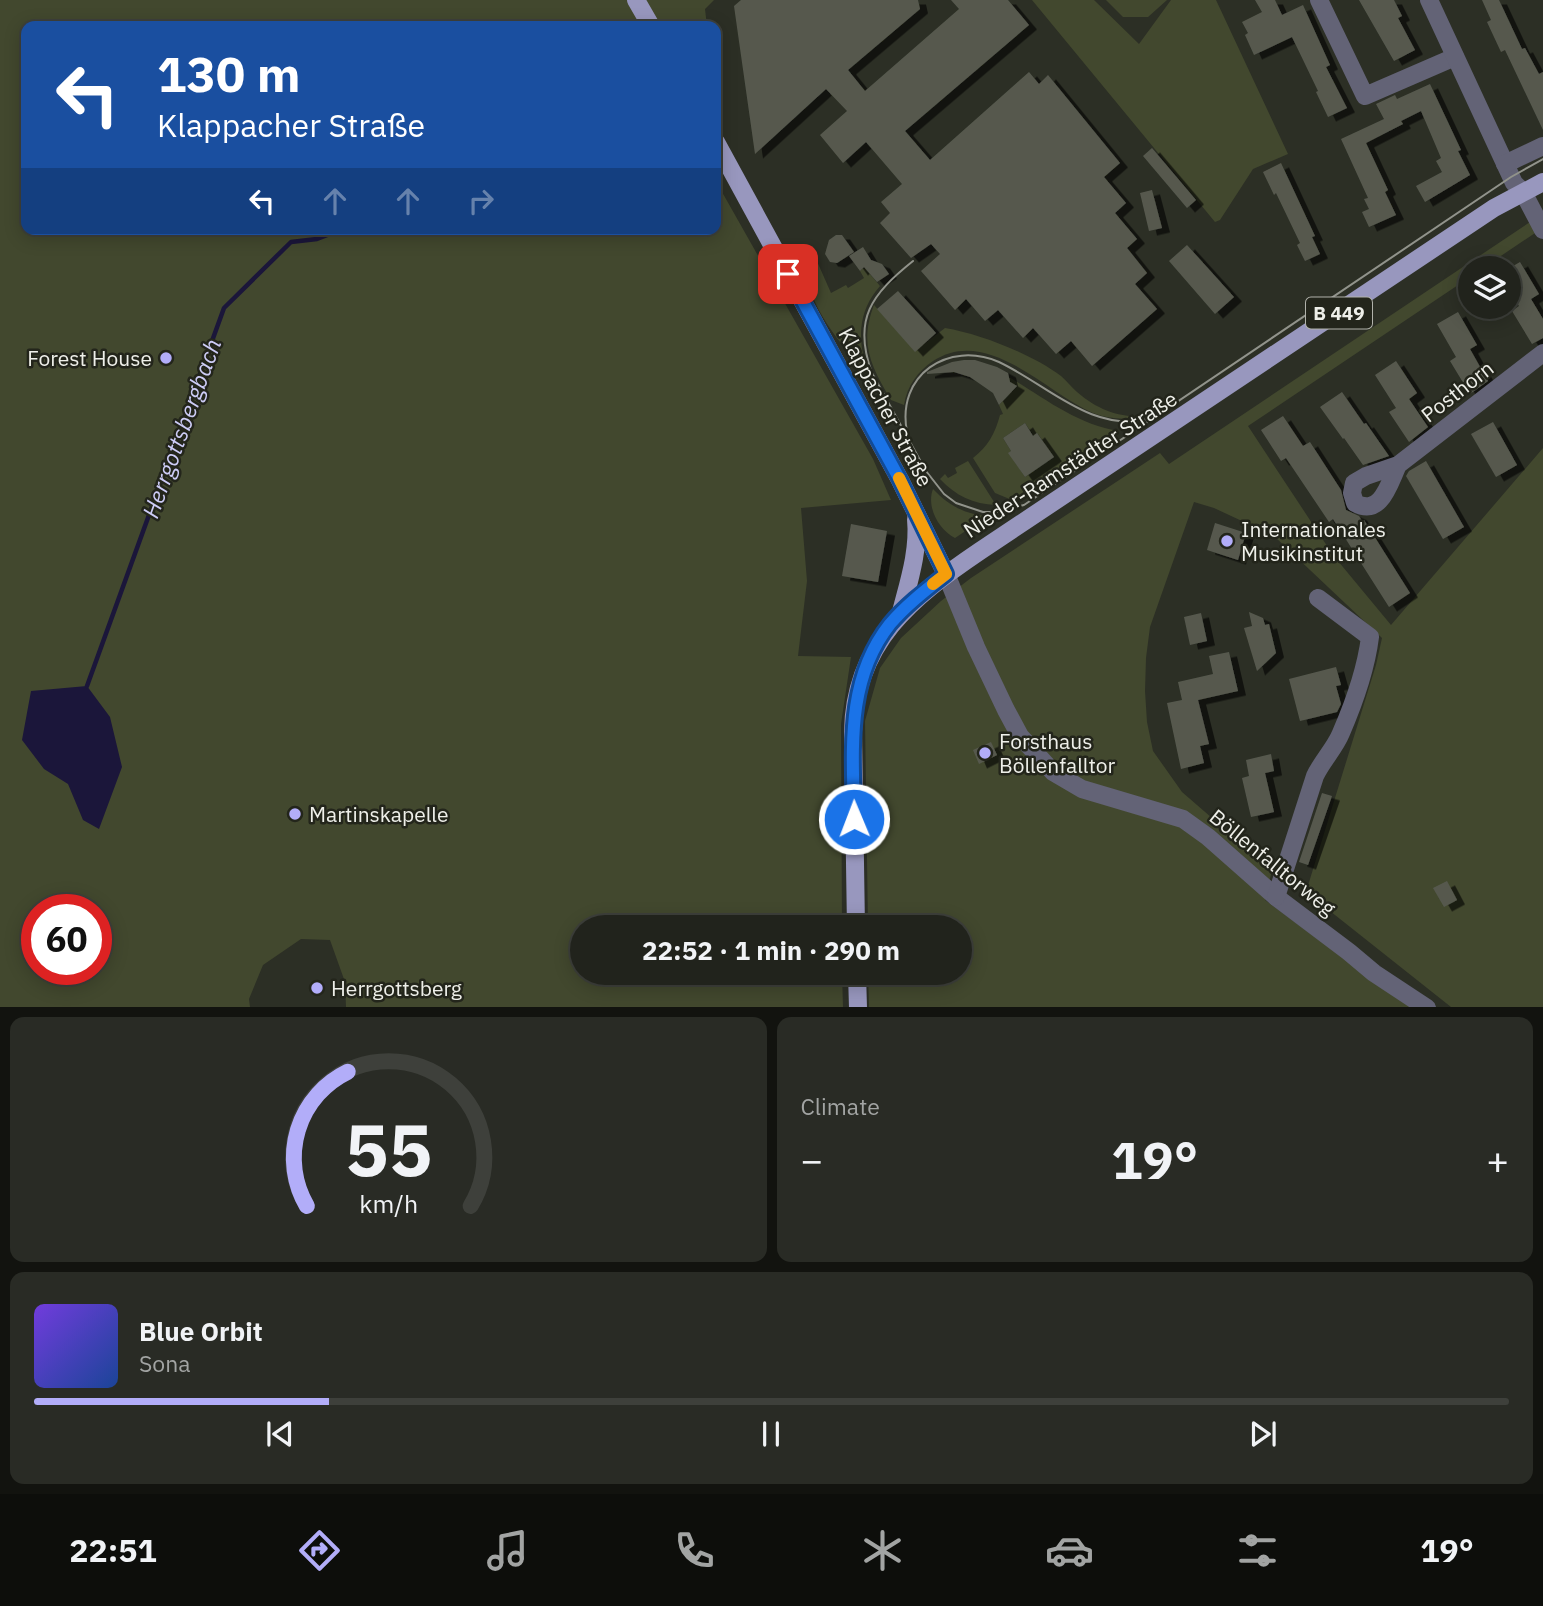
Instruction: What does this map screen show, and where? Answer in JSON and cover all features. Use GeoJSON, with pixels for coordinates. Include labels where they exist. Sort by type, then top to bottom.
{"type":"FeatureCollection","features":[{"type":"Feature","properties":{"kind":"main road"},"geometry":{"type":"LineString","coordinates":[[636,0],[649,21]]}},
{"type":"Feature","properties":{"kind":"main road","name":"Klappacher Straße"},"geometry":{"type":"LineString","coordinates":[[721,151],[915,509],[946,574]]}},
{"type":"Feature","properties":{"kind":"main road","name":"Nieder-Ramstädter Straße"},"geometry":{"type":"LineString","coordinates":[[856,915],[853,732],[855,704],[869,658],[889,625],[901,612],[946,574],[1494,208],[1543,182]]}},
{"type":"Feature","properties":{"kind":"main road","name":"Klappacher Straße"},"geometry":{"type":"LineString","coordinates":[[901,612],[917,543],[915,509]]}},
{"type":"Feature","properties":{"kind":"main road"},"geometry":{"type":"LineString","coordinates":[[857,985],[858,1007]]}},
{"type":"Feature","properties":{"kind":"street"},"geometry":{"type":"LineString","coordinates":[[1319,0],[1365,96],[1455,57]]}},
{"type":"Feature","properties":{"kind":"street"},"geometry":{"type":"LineString","coordinates":[[1429,0],[1504,164],[1514,183],[1523,192],[1543,230]]}},
{"type":"Feature","properties":{"kind":"street"},"geometry":{"type":"LineString","coordinates":[[1504,164],[1543,146]]}},
{"type":"Feature","properties":{"kind":"street","name":"Posthorn"},"geometry":{"type":"LineString","coordinates":[[1398,466],[1543,353]]}},
{"type":"Feature","properties":{"kind":"street","name":"Böllenfalltorweg"},"geometry":{"type":"LineString","coordinates":[[946,574],[976,647],[1020,736],[1053,772],[1082,789],[1183,818],[1276,897],[1374,973],[1427,1007]]}},
{"type":"Feature","properties":{"kind":"street"},"geometry":{"type":"LineString","coordinates":[[1276,897],[1315,776],[1340,736],[1367,661],[1370,637],[1318,598]]}},
{"type":"Feature","properties":{"kind":"green space"},"geometry":{"type":"Polygon","coordinates":[[[0,0],[714,0],[705,9],[706,21],[21,21],[21,235],[721,235],[721,180],[722,192],[873,459],[891,500],[801,508],[807,581],[798,656],[851,657],[841,724],[842,915],[570,915],[570,985],[842,985],[843,1007],[346,1007],[345,982],[330,940],[301,939],[263,965],[249,999],[250,1007],[0,1007],[0,0]]]}},
{"type":"Feature","properties":{"kind":"green space"},"geometry":{"type":"Polygon","coordinates":[[[1032,0],[1094,0],[1139,44],[1171,0],[1216,0],[1288,154],[1253,169],[1220,220],[1215,222],[1032,0]]]}},
{"type":"Feature","properties":{"kind":"green space"},"geometry":{"type":"Polygon","coordinates":[[[1106,0],[1167,0],[1148,17],[1123,17],[1106,0]]]}},
{"type":"Feature","properties":{"kind":"green space"},"geometry":{"type":"Polygon","coordinates":[[[1543,215],[1543,239],[1538,231],[1501,256],[1479,256],[1543,215]]]}},
{"type":"Feature","properties":{"kind":"green space"},"geometry":{"type":"Polygon","coordinates":[[[816,259],[831,293],[846,285],[848,288],[864,278],[860,271],[864,267],[880,286],[867,306],[861,328],[862,350],[869,374],[827,324],[812,294],[806,263],[816,259]]]}},
{"type":"Feature","properties":{"kind":"green space"},"geometry":{"type":"Polygon","coordinates":[[[1458,270],[1458,285],[1248,426],[1333,555],[1391,625],[1543,448],[1543,1007],[1451,1007],[1306,892],[1382,638],[1274,536],[1214,508],[1194,502],[1150,627],[1145,691],[1147,722],[1153,751],[1182,792],[1272,870],[1265,900],[1377,983],[1418,1007],[869,1007],[868,985],[972,985],[972,915],[868,915],[865,721],[880,668],[901,638],[971,578],[1160,453],[1169,464],[1458,270]]]}},
{"type":"Feature","properties":{"kind":"green space"},"geometry":{"type":"Polygon","coordinates":[[[874,305],[915,351],[945,328],[974,335],[1021,353],[1049,368],[1084,398],[1099,407],[1123,415],[1141,417],[1105,417],[1093,413],[1016,366],[995,356],[975,351],[954,352],[933,361],[914,380],[904,405],[891,400],[869,354],[868,332],[874,305]]]}},
{"type":"Feature","properties":{"kind":"green space"},"geometry":{"type":"Polygon","coordinates":[[[1009,377],[1075,417],[1119,431],[1012,500],[995,493],[973,458],[990,439],[1000,415],[1003,414],[999,405],[1017,386],[1008,381],[1009,377]],[[1025,423],[1003,438],[1011,451],[1009,453],[1025,477],[1054,457],[1038,434],[1034,436],[1025,423]]]}},
{"type":"Feature","properties":{"kind":"green space"},"geometry":{"type":"Polygon","coordinates":[[[968,461],[996,505],[965,498],[940,479],[945,474],[948,478],[957,473],[955,468],[968,461]]]}},
{"type":"Feature","properties":{"kind":"green space"},"geometry":{"type":"Polygon","coordinates":[[[933,489],[958,508],[972,514],[988,516],[955,538],[944,530],[935,517],[931,503],[933,489]]]}},
{"type":"Feature","properties":{"kind":"shaded area"},"geometry":{"type":"Polygon","coordinates":[[[87,686],[110,717],[122,767],[99,829],[83,820],[68,784],[44,769],[22,740],[31,691],[87,686]]]}},
{"type":"Feature","properties":{"kind":"building"},"geometry":{"type":"Polygon","coordinates":[[[741,0],[918,0],[920,9],[848,70],[865,91],[959,9],[951,0],[1008,0],[1029,25],[905,131],[930,160],[1029,72],[1039,84],[1048,75],[1120,163],[1104,177],[1126,203],[1115,213],[1137,239],[1127,248],[1147,273],[1135,284],[1157,309],[1092,366],[1071,341],[1056,354],[1033,328],[1023,338],[998,310],[985,321],[966,299],[955,310],[921,271],[940,254],[931,244],[911,258],[880,223],[890,213],[881,202],[902,184],[866,142],[843,163],[820,135],[847,111],[826,89],[755,154],[734,6],[741,0]]]}},
{"type":"Feature","properties":{"kind":"building"},"geometry":{"type":"Polygon","coordinates":[[[1255,0],[1275,0],[1282,15],[1303,5],[1330,65],[1326,67],[1347,108],[1328,117],[1292,37],[1254,55],[1242,22],[1262,12],[1255,0]]]}},
{"type":"Feature","properties":{"kind":"building"},"geometry":{"type":"Polygon","coordinates":[[[1359,0],[1394,0],[1402,16],[1398,18],[1415,50],[1394,61],[1359,0]]]}},
{"type":"Feature","properties":{"kind":"building"},"geometry":{"type":"Polygon","coordinates":[[[1482,0],[1499,0],[1522,49],[1525,48],[1539,74],[1543,72],[1543,130],[1505,50],[1501,52],[1487,22],[1491,20],[1482,0]]]}},
{"type":"Feature","properties":{"kind":"building"},"geometry":{"type":"Polygon","coordinates":[[[1430,84],[1470,175],[1425,202],[1416,186],[1442,172],[1436,161],[1441,158],[1421,111],[1401,121],[1403,124],[1366,143],[1388,190],[1385,192],[1396,215],[1369,227],[1362,212],[1369,209],[1364,199],[1368,198],[1341,139],[1384,119],[1376,104],[1395,95],[1397,99],[1430,84]]]}},
{"type":"Feature","properties":{"kind":"building"},"geometry":{"type":"Polygon","coordinates":[[[1152,148],[1196,200],[1187,208],[1143,156],[1152,148]]]}},
{"type":"Feature","properties":{"kind":"building"},"geometry":{"type":"Polygon","coordinates":[[[1281,163],[1315,236],[1312,237],[1320,254],[1305,261],[1297,245],[1300,243],[1263,172],[1281,163]]]}},
{"type":"Feature","properties":{"kind":"building"},"geometry":{"type":"Polygon","coordinates":[[[1152,190],[1162,228],[1149,231],[1140,193],[1152,190]]]}},
{"type":"Feature","properties":{"kind":"building"},"geometry":{"type":"Polygon","coordinates":[[[836,235],[842,235],[854,252],[837,263],[830,262],[825,254],[829,240],[836,235]]]}},
{"type":"Feature","properties":{"kind":"building"},"geometry":{"type":"Polygon","coordinates":[[[1187,245],[1234,297],[1215,314],[1169,261],[1187,245]]]}},
{"type":"Feature","properties":{"kind":"building"},"geometry":{"type":"Polygon","coordinates":[[[863,247],[871,260],[882,264],[889,274],[877,282],[864,267],[860,271],[849,256],[863,247]]]}},
{"type":"Feature","properties":{"kind":"building"},"geometry":{"type":"Polygon","coordinates":[[[1521,264],[1539,294],[1531,299],[1543,319],[1543,338],[1532,344],[1517,319],[1521,319],[1521,264]]]}},
{"type":"Feature","properties":{"kind":"building"},"geometry":{"type":"Polygon","coordinates":[[[898,291],[936,333],[915,352],[877,309],[898,291]]]}},
{"type":"Feature","properties":{"kind":"building"},"geometry":{"type":"Polygon","coordinates":[[[1458,312],[1458,319],[1462,319],[1477,345],[1470,349],[1488,381],[1470,394],[1450,361],[1456,357],[1437,324],[1458,312]]]}},
{"type":"Feature","properties":{"kind":"building"},"geometry":{"type":"Polygon","coordinates":[[[975,360],[997,367],[1008,373],[1010,382],[1017,386],[999,405],[993,393],[970,377],[954,372],[927,374],[952,362],[975,360]]]}},
{"type":"Feature","properties":{"kind":"building"},"geometry":{"type":"Polygon","coordinates":[[[1396,361],[1417,393],[1409,399],[1428,427],[1409,442],[1389,412],[1396,408],[1375,375],[1396,361]]]}},
{"type":"Feature","properties":{"kind":"building"},"geometry":{"type":"Polygon","coordinates":[[[1342,392],[1389,456],[1363,465],[1343,439],[1320,407],[1342,392]]]}},
{"type":"Feature","properties":{"kind":"building"},"geometry":{"type":"Polygon","coordinates":[[[1283,416],[1303,446],[1310,442],[1341,490],[1346,510],[1364,520],[1410,593],[1389,607],[1333,519],[1329,522],[1286,458],[1281,461],[1261,430],[1283,416]]]}},
{"type":"Feature","properties":{"kind":"building"},"geometry":{"type":"Polygon","coordinates":[[[1493,422],[1517,465],[1496,477],[1471,434],[1493,422]]]}},
{"type":"Feature","properties":{"kind":"building"},"geometry":{"type":"Polygon","coordinates":[[[1025,423],[1033,436],[1037,433],[1054,457],[1025,477],[1008,453],[1011,451],[1003,438],[1025,423]]]}},
{"type":"Feature","properties":{"kind":"building"},"geometry":{"type":"Polygon","coordinates":[[[1426,461],[1464,527],[1443,539],[1406,476],[1409,471],[1426,461]]]}},
{"type":"Feature","properties":{"kind":"building","name":"Internationales Musikinstitut"},"geometry":{"type":"Polygon","coordinates":[[[1215,523],[1246,533],[1238,560],[1207,550],[1215,523]]]}},
{"type":"Feature","properties":{"kind":"building"},"geometry":{"type":"Polygon","coordinates":[[[851,524],[887,531],[878,582],[842,576],[851,524]]]}},
{"type":"Feature","properties":{"kind":"building"},"geometry":{"type":"Polygon","coordinates":[[[1249,612],[1263,618],[1265,625],[1269,624],[1276,653],[1257,671],[1244,628],[1252,626],[1249,612]]]}},
{"type":"Feature","properties":{"kind":"building"},"geometry":{"type":"Polygon","coordinates":[[[1201,613],[1207,641],[1190,645],[1184,617],[1201,613]]]}},
{"type":"Feature","properties":{"kind":"building"},"geometry":{"type":"Polygon","coordinates":[[[1229,652],[1238,691],[1198,700],[1209,744],[1200,746],[1204,763],[1181,769],[1167,703],[1182,700],[1178,682],[1213,674],[1209,656],[1229,652]]]}},
{"type":"Feature","properties":{"kind":"building"},"geometry":{"type":"Polygon","coordinates":[[[1336,667],[1341,685],[1336,686],[1341,704],[1337,712],[1300,721],[1289,679],[1336,667]]]}},
{"type":"Feature","properties":{"kind":"building","name":"Forsthaus Böllenfalltor"},"geometry":{"type":"Polygon","coordinates":[[[991,742],[997,755],[979,764],[973,750],[991,742]]]}},
{"type":"Feature","properties":{"kind":"building"},"geometry":{"type":"Polygon","coordinates":[[[1271,754],[1274,771],[1265,773],[1274,812],[1251,817],[1242,778],[1249,776],[1246,760],[1271,754]]]}},
{"type":"Feature","properties":{"kind":"building"},"geometry":{"type":"Polygon","coordinates":[[[1322,793],[1332,796],[1308,865],[1299,862],[1322,793]]]}},
{"type":"Feature","properties":{"kind":"building"},"geometry":{"type":"Polygon","coordinates":[[[1447,881],[1457,900],[1444,907],[1433,888],[1447,881]]]}},
{"type":"Feature","properties":{"kind":"waterway","name":"Herrgottsbergbach"},"geometry":{"type":"LineString","coordinates":[[87,686],[224,308],[291,242],[327,235]]}},
{"type":"Feature","properties":{"kind":"tram line"},"geometry":{"type":"LineString","coordinates":[[913,261],[886,285],[870,309],[864,337],[872,373],[926,471],[944,494],[956,503],[983,512],[997,512],[1024,505],[1511,177],[1543,159]]}},
{"type":"Feature","properties":{"kind":"tram line"},"geometry":{"type":"LineString","coordinates":[[907,432],[906,412],[910,394],[918,379],[930,367],[945,359],[962,356],[980,356],[999,362],[1089,413],[1128,422],[1149,419]]}},
{"type":"Feature","properties":{"kind":"slow traffic"},"geometry":{"type":"LineString","coordinates":[[899,478],[946,574],[933,584]]}},
{"type":"Feature","properties":{"kind":"place","name":"Forest House"},"geometry":{"type":"Point","coordinates":[166,358]}},
{"type":"Feature","properties":{"kind":"place","name":"Internationales Musikinstitut"},"geometry":{"type":"Point","coordinates":[1227,541]}},
{"type":"Feature","properties":{"kind":"place","name":"Forsthaus Böllenfalltor"},"geometry":{"type":"Point","coordinates":[985,753]}},
{"type":"Feature","properties":{"kind":"place","name":"Martinskapelle"},"geometry":{"type":"Point","coordinates":[295,814]}},
{"type":"Feature","properties":{"kind":"place","name":"Herrgottsberg"},"geometry":{"type":"Point","coordinates":[317,988]}},
{"type":"Feature","properties":{"kind":"route"},"geometry":{"type":"LineString","coordinates":[[788,274],[900,480],[946,574],[889,625],[869,658],[860,681],[853,718],[854,819]]}}]}
